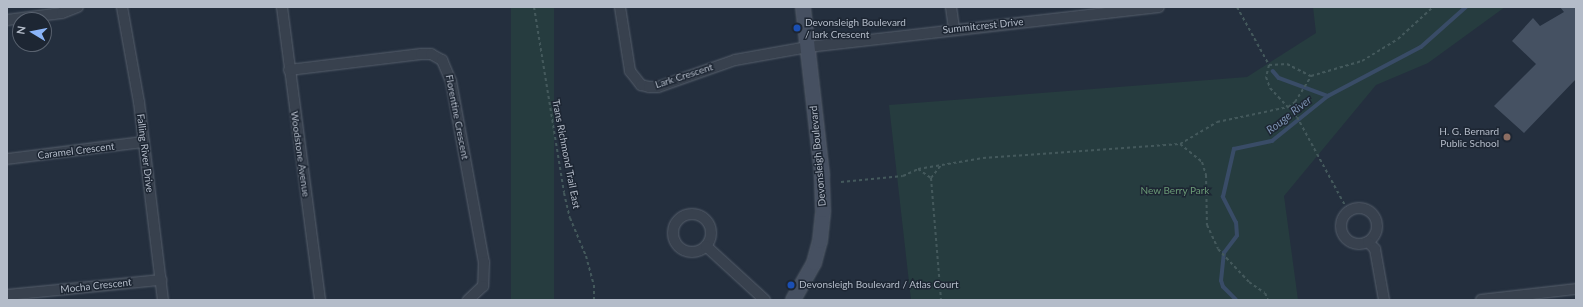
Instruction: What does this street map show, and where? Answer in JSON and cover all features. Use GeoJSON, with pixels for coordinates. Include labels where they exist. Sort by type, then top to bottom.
{"type":"FeatureCollection","features":[{"type":"Feature","properties":{"kind":"street"},"geometry":{"type":"LineString","coordinates":[[7,20],[62,13],[78,7]]}},
{"type":"Feature","properties":{"kind":"street","name":"Falling River Drive"},"geometry":{"type":"LineString","coordinates":[[122,7],[130,45],[144,142],[164,300]]}},
{"type":"Feature","properties":{"kind":"street","name":"Woodstone Avenue"},"geometry":{"type":"LineString","coordinates":[[282,7],[320,300]]}},
{"type":"Feature","properties":{"kind":"street","name":"Lark Crescent"},"geometry":{"type":"LineString","coordinates":[[620,7],[630,71],[641,85],[658,87],[735,60],[808,48]]}},
{"type":"Feature","properties":{"kind":"street","name":"Devonsleigh Boulevard"},"geometry":{"type":"LineString","coordinates":[[793,300],[814,263],[820,241],[823,210],[822,174],[803,7]]}},
{"type":"Feature","properties":{"kind":"street"},"geometry":{"type":"LineString","coordinates":[[952,7],[954,29]]}},
{"type":"Feature","properties":{"kind":"street","name":"Summitcrest Drive"},"geometry":{"type":"LineString","coordinates":[[808,48],[1094,11],[1159,7]]}},
{"type":"Feature","properties":{"kind":"street","name":"Florentine Crescent"},"geometry":{"type":"LineString","coordinates":[[289,70],[421,54],[431,54],[442,60],[451,82],[484,262],[483,286],[468,300]]}},
{"type":"Feature","properties":{"kind":"street","name":"Caramel Crescent"},"geometry":{"type":"LineString","coordinates":[[7,158],[144,142]]}},
{"type":"Feature","properties":{"kind":"street"},"geometry":{"type":"LineString","coordinates":[[1362,207],[1373,213],[1378,226],[1373,238],[1368,242],[1360,244],[1348,241],[1341,231],[1341,219],[1348,211],[1362,207]]}},
{"type":"Feature","properties":{"kind":"street"},"geometry":{"type":"LineString","coordinates":[[1368,242],[1375,249],[1384,300]]}},
{"type":"Feature","properties":{"kind":"street"},"geometry":{"type":"LineString","coordinates":[[706,246],[765,300]]}},
{"type":"Feature","properties":{"kind":"street","name":"Mocha Crescent"},"geometry":{"type":"LineString","coordinates":[[7,295],[161,280]]}},
{"type":"Feature","properties":{"kind":"street"},"geometry":{"type":"LineString","coordinates":[[1481,300],[1526,298],[1576,289]]}},
{"type":"Feature","properties":{"kind":"path","name":"Trans Richmond Trail East"},"geometry":{"type":"LineString","coordinates":[[534,7],[564,193],[570,218],[586,256],[594,286],[594,300]]}},
{"type":"Feature","properties":{"kind":"path"},"geometry":{"type":"LineString","coordinates":[[1237,7],[1269,66],[1266,77],[1270,88],[1297,117],[1301,127],[1348,211]]}},
{"type":"Feature","properties":{"kind":"path"},"geometry":{"type":"LineString","coordinates":[[841,182],[903,176],[918,169],[984,158],[1180,144],[1217,122],[1288,107],[1298,97],[1305,81],[1311,76],[1362,61],[1398,39],[1433,7]]}},
{"type":"Feature","properties":{"kind":"path"},"geometry":{"type":"LineString","coordinates":[[1269,66],[1288,64],[1311,76]]}},
{"type":"Feature","properties":{"kind":"path"},"geometry":{"type":"LineString","coordinates":[[1180,144],[1202,162],[1206,176],[1207,225],[1218,249],[1249,282],[1265,293],[1268,300]]}},
{"type":"Feature","properties":{"kind":"path"},"geometry":{"type":"LineString","coordinates":[[941,165],[932,178],[941,300]]}},
{"type":"Feature","properties":{"kind":"path"},"geometry":{"type":"LineString","coordinates":[[918,169],[932,178]]}},
{"type":"Feature","properties":{"kind":"green space"},"geometry":{"type":"Polygon","coordinates":[[[511,7],[554,7],[554,300],[511,300],[511,7]]]}},
{"type":"Feature","properties":{"kind":"green space","name":"New Berry Park"},"geometry":{"type":"Polygon","coordinates":[[[1313,7],[1505,7],[1428,63],[1376,85],[1284,196],[1298,300],[911,300],[889,105],[1247,77],[1316,33],[1313,7]]]}},
{"type":"Feature","properties":{"kind":"building"},"geometry":{"type":"Polygon","coordinates":[[[1560,7],[1576,7],[1576,79],[1524,133],[1494,106],[1536,64],[1512,41],[1533,18],[1540,26],[1564,12],[1560,7]]]}},
{"type":"Feature","properties":{"kind":"waterway","name":"Rouge River"},"geometry":{"type":"LineString","coordinates":[[1236,300],[1223,287],[1221,281],[1224,253],[1237,236],[1236,223],[1223,197],[1234,149],[1272,141],[1328,96],[1421,47],[1466,7]]}},
{"type":"Feature","properties":{"kind":"waterway"},"geometry":{"type":"LineString","coordinates":[[1273,71],[1279,78],[1328,96]]}},
{"type":"Feature","properties":{"kind":"place","name":"Devonsleigh Boulevard / lark Crescent"},"geometry":{"type":"Point","coordinates":[797,28]}},
{"type":"Feature","properties":{"kind":"place","name":"H. G. Bernard Public School"},"geometry":{"type":"Point","coordinates":[1507,137]}},
{"type":"Feature","properties":{"kind":"place","name":"Devonsleigh Boulevard / Atlas Court"},"geometry":{"type":"Point","coordinates":[791,285]}}]}
